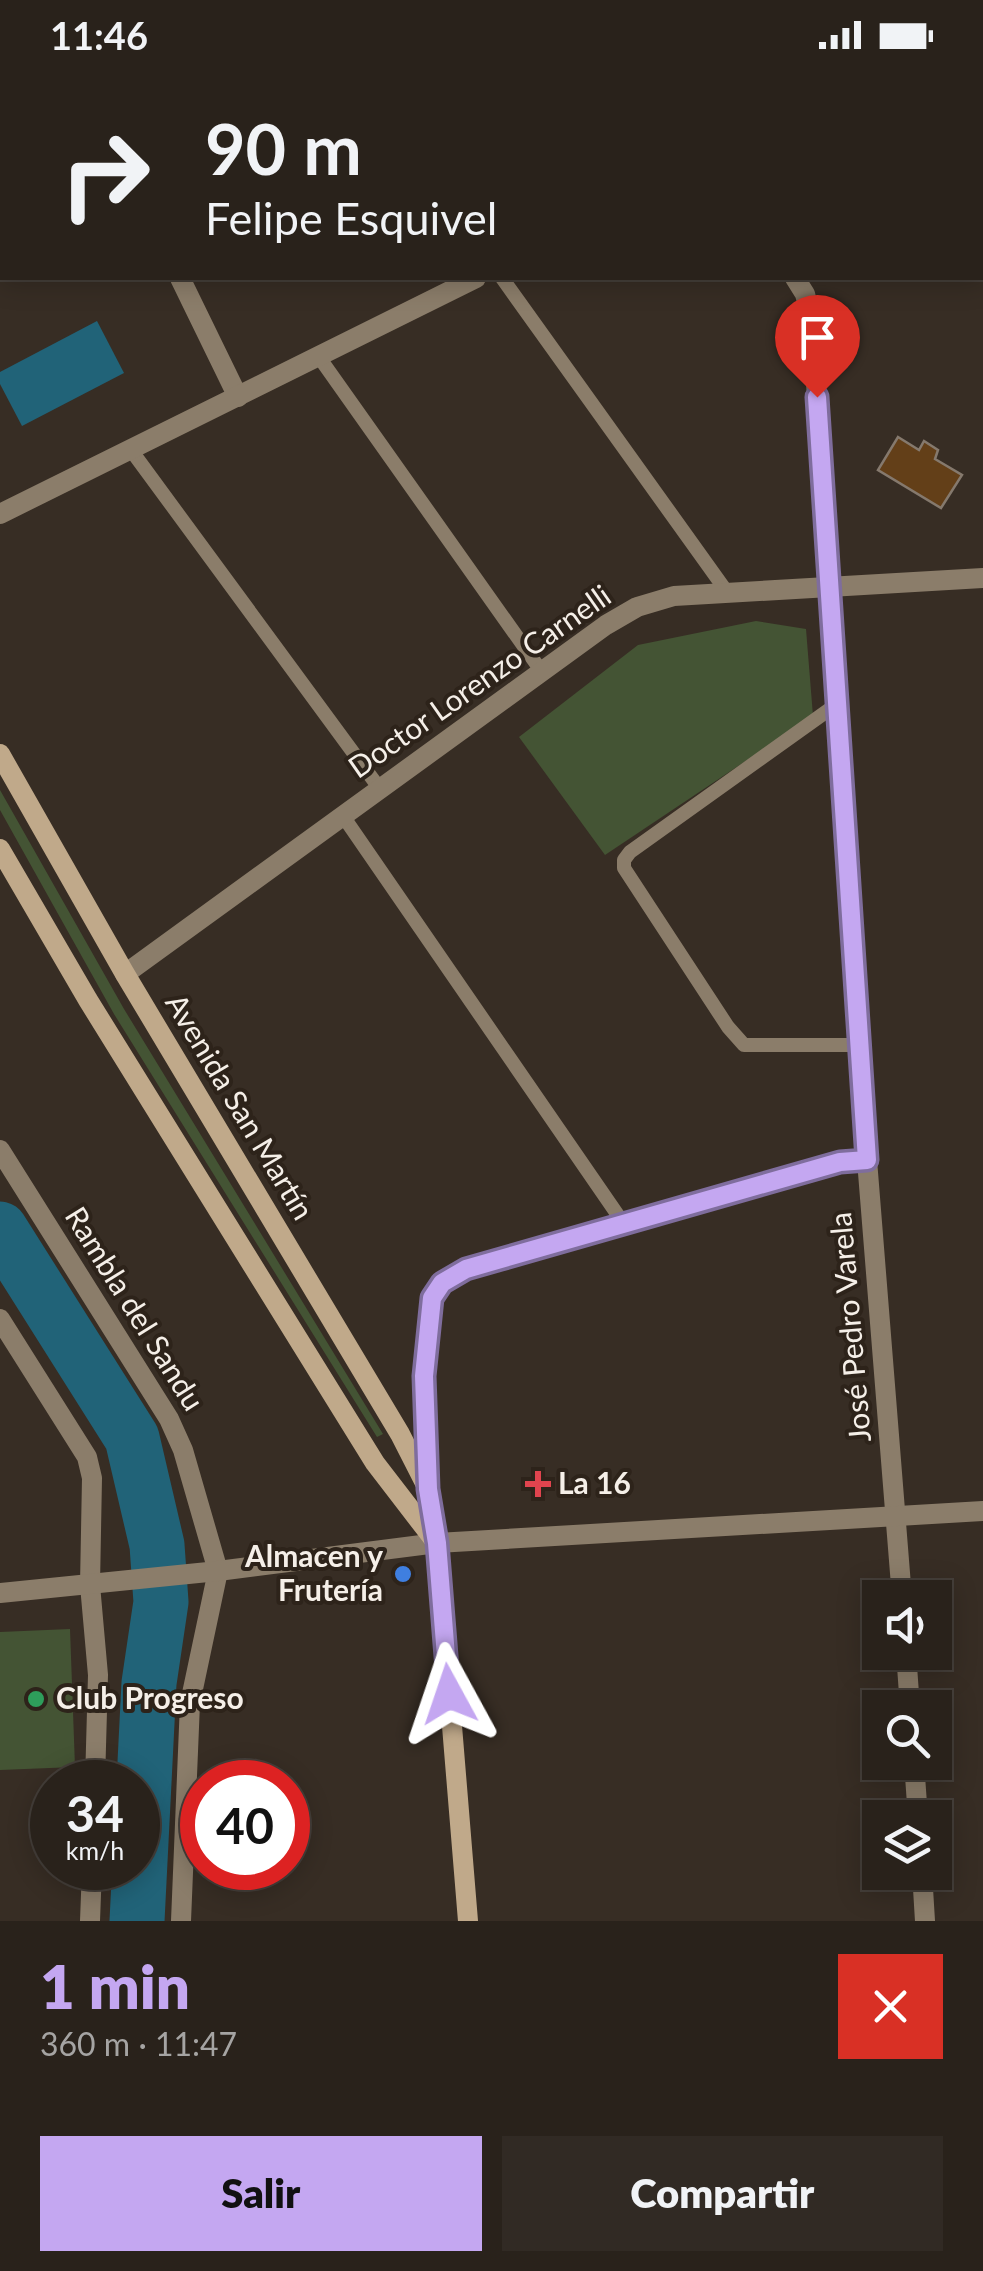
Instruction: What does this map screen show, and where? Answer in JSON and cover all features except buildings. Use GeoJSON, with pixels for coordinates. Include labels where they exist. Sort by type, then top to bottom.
{"type":"FeatureCollection","features":[{"type":"Feature","properties":{"kind":"street"},"geometry":{"type":"LineString","coordinates":[[181,280],[238,397]]}},
{"type":"Feature","properties":{"kind":"street"},"geometry":{"type":"LineString","coordinates":[[0,514],[472,280]]}},
{"type":"Feature","properties":{"kind":"street","name":"José Pedro Varela"},"geometry":{"type":"LineString","coordinates":[[796,280],[805,294],[812,322],[867,1160],[901,1580]]}},
{"type":"Feature","properties":{"kind":"street","name":"Doctor Lorenzo Carnelli"},"geometry":{"type":"LineString","coordinates":[[125,974],[542,672],[637,608],[674,596],[983,578]]}},
{"type":"Feature","properties":{"kind":"street","name":"Avenida San Martín"},"geometry":{"type":"LineString","coordinates":[[0,754],[125,974],[390,1417],[428,1489],[437,1543],[468,1921]]}},
{"type":"Feature","properties":{"kind":"street"},"geometry":{"type":"LineString","coordinates":[[0,849],[88,1000],[375,1463],[437,1543]]}},
{"type":"Feature","properties":{"kind":"street","name":"Rambla del Sandu"},"geometry":{"type":"LineString","coordinates":[[0,1150],[169,1419],[183,1450],[209,1572],[190,1704],[181,1921]]}},
{"type":"Feature","properties":{"kind":"street"},"geometry":{"type":"LineString","coordinates":[[428,1489],[424,1376],[432,1298],[442,1283],[466,1269],[840,1162],[867,1160]]}},
{"type":"Feature","properties":{"kind":"street"},"geometry":{"type":"LineString","coordinates":[[0,1319],[87,1457],[92,1478],[90,1584],[98,1675],[95,1760]]}},
{"type":"Feature","properties":{"kind":"street"},"geometry":{"type":"LineString","coordinates":[[0,1593],[437,1543],[983,1511]]}},
{"type":"Feature","properties":{"kind":"street"},"geometry":{"type":"LineString","coordinates":[[90,1921],[91,1890]]}},
{"type":"Feature","properties":{"kind":"street"},"geometry":{"type":"LineString","coordinates":[[923,1890],[925,1921]]}},
{"type":"Feature","properties":{"kind":"lane"},"geometry":{"type":"LineString","coordinates":[[503,280],[727,592]]}},
{"type":"Feature","properties":{"kind":"lane"},"geometry":{"type":"LineString","coordinates":[[319,357],[542,672]]}},
{"type":"Feature","properties":{"kind":"lane"},"geometry":{"type":"LineString","coordinates":[[131,450],[380,790]]}},
{"type":"Feature","properties":{"kind":"lane"},"geometry":{"type":"LineString","coordinates":[[837,704],[630,852],[624,868],[744,1045],[859,1045]]}},
{"type":"Feature","properties":{"kind":"lane"},"geometry":{"type":"LineString","coordinates":[[343,816],[624,1224]]}},
{"type":"Feature","properties":{"kind":"green space"},"geometry":{"type":"Polygon","coordinates":[[[756,621],[806,629],[813,716],[605,855],[519,737],[638,645],[756,621]]]}},
{"type":"Feature","properties":{"kind":"green space"},"geometry":{"type":"Polygon","coordinates":[[[0,790],[124,1009],[383,1434],[377,1437],[114,1014],[0,810],[0,790]]]}},
{"type":"Feature","properties":{"kind":"green space","name":"Club Progreso"},"geometry":{"type":"Polygon","coordinates":[[[70,1629],[75,1760],[30,1760],[30,1769],[0,1770],[0,1632],[70,1629]]]}},
{"type":"Feature","properties":{"kind":"water"},"geometry":{"type":"Polygon","coordinates":[[[97,321],[124,373],[22,426],[0,384],[0,372],[97,321]]]}},
{"type":"Feature","properties":{"kind":"waterway"},"geometry":{"type":"LineString","coordinates":[[0,1229],[132,1438],[157,1545],[161,1602],[149,1683],[137,1921]]}},
{"type":"Feature","properties":{"kind":"place","name":"La 16"},"geometry":{"type":"Point","coordinates":[538,1484]}},
{"type":"Feature","properties":{"kind":"place","name":"Almacen y Frutería"},"geometry":{"type":"Point","coordinates":[403,1574]}},
{"type":"Feature","properties":{"kind":"place","name":"Club Progreso"},"geometry":{"type":"Point","coordinates":[36,1699]}},
{"type":"Feature","properties":{"kind":"route"},"geometry":{"type":"LineString","coordinates":[[449,1694],[437,1543],[428,1489],[424,1376],[432,1298],[442,1283],[466,1269],[840,1162],[867,1160],[817,397]]}}]}
